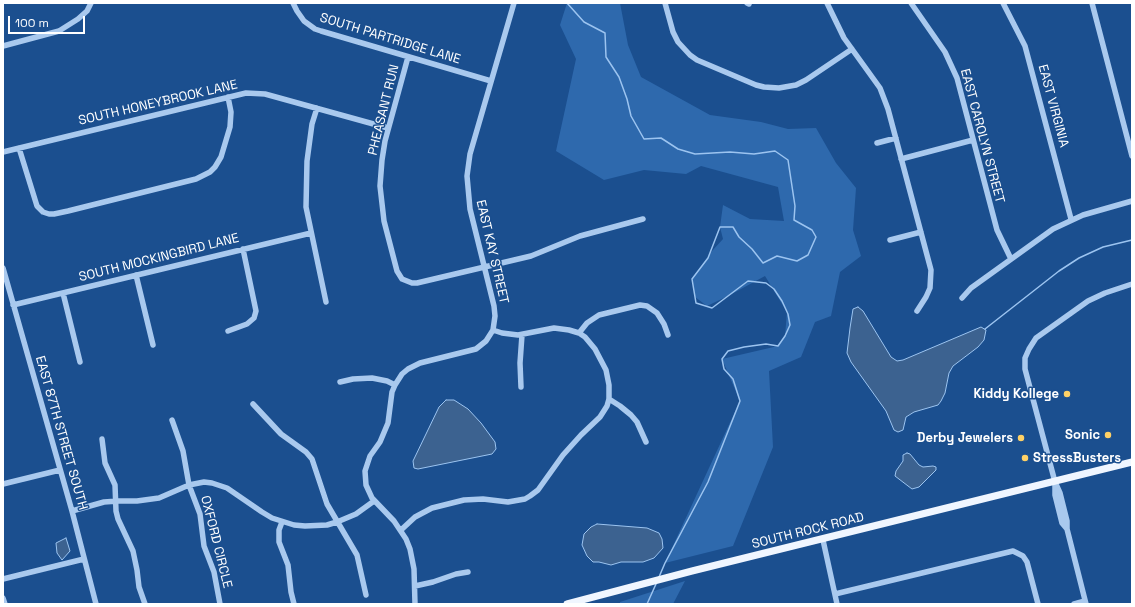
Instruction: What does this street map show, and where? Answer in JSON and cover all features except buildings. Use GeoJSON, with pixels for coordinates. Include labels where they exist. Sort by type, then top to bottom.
{"type":"FeatureCollection","features":[{"type":"Feature","properties":{"kind":"main road","name":"SOUTH ROCK ROAD"},"geometry":{"type":"LineString","coordinates":[[567,604],[1132,462]]}},
{"type":"Feature","properties":{"kind":"street"},"geometry":{"type":"LineString","coordinates":[[3,46],[59,32],[87,11],[91,3]]}},
{"type":"Feature","properties":{"kind":"street","name":"SOUTH PARTRIDGE LANE"},"geometry":{"type":"LineString","coordinates":[[293,3],[300,16],[315,28],[492,81]]}},
{"type":"Feature","properties":{"kind":"street","name":"EAST KAY STREET"},"geometry":{"type":"LineString","coordinates":[[494,330],[494,306],[470,209],[467,176],[470,154],[514,3]]}},
{"type":"Feature","properties":{"kind":"street"},"geometry":{"type":"LineString","coordinates":[[665,3],[673,32],[678,42],[690,55],[699,61],[764,87],[785,87],[806,80],[852,49]]}},
{"type":"Feature","properties":{"kind":"street"},"geometry":{"type":"LineString","coordinates":[[827,3],[839,29],[883,94],[896,138],[931,270],[931,279],[926,297],[916,311]]}},
{"type":"Feature","properties":{"kind":"street","name":"EAST CAROLYN STREET"},"geometry":{"type":"LineString","coordinates":[[911,3],[945,52],[952,66],[960,88],[997,230],[1011,259]]}},
{"type":"Feature","properties":{"kind":"street","name":"EAST VIRGINIA"},"geometry":{"type":"LineString","coordinates":[[1003,3],[1025,46],[1072,220]]}},
{"type":"Feature","properties":{"kind":"street"},"geometry":{"type":"LineString","coordinates":[[1092,3],[1132,156]]}},
{"type":"Feature","properties":{"kind":"street","name":"PHEASANT RUN"},"geometry":{"type":"LineString","coordinates":[[408,57],[388,128],[381,163],[381,201],[384,221],[397,271],[406,282],[417,283],[484,267]]}},
{"type":"Feature","properties":{"kind":"street","name":"SOUTH HONEYBROOK LANE"},"geometry":{"type":"LineString","coordinates":[[3,152],[246,93],[265,94],[388,128]]}},
{"type":"Feature","properties":{"kind":"street"},"geometry":{"type":"LineString","coordinates":[[19,148],[37,206],[49,214],[62,212],[196,179],[210,172],[221,157],[230,127],[231,112],[228,97]]}},
{"type":"Feature","properties":{"kind":"street"},"geometry":{"type":"LineString","coordinates":[[317,108],[309,140],[306,174],[306,207],[326,302]]}},
{"type":"Feature","properties":{"kind":"street"},"geometry":{"type":"LineString","coordinates":[[877,143],[896,138]]}},
{"type":"Feature","properties":{"kind":"street"},"geometry":{"type":"LineString","coordinates":[[901,159],[973,140]]}},
{"type":"Feature","properties":{"kind":"street"},"geometry":{"type":"LineString","coordinates":[[962,298],[971,288],[1053,228],[1072,220],[1132,201]]}},
{"type":"Feature","properties":{"kind":"street"},"geometry":{"type":"LineString","coordinates":[[484,267],[531,256],[580,236],[644,219]]}},
{"type":"Feature","properties":{"kind":"street","name":"SOUTH MOCKINGBIRD LANE"},"geometry":{"type":"LineString","coordinates":[[13,305],[311,232]]}},
{"type":"Feature","properties":{"kind":"street"},"geometry":{"type":"LineString","coordinates":[[890,240],[921,232]]}},
{"type":"Feature","properties":{"kind":"street"},"geometry":{"type":"LineString","coordinates":[[228,331],[248,324],[254,318],[256,311],[242,250]]}},
{"type":"Feature","properties":{"kind":"street","name":"EAST 87TH STREET SOUTH"},"geometry":{"type":"LineString","coordinates":[[3,268],[72,511],[96,604]]}},
{"type":"Feature","properties":{"kind":"street"},"geometry":{"type":"LineString","coordinates":[[136,275],[153,345]]}},
{"type":"Feature","properties":{"kind":"street"},"geometry":{"type":"LineString","coordinates":[[1074,604],[1085,603],[1066,529],[1062,523],[1055,494],[1055,482],[1025,368],[1025,358],[1036,338],[1088,301],[1105,292],[1132,284]]}},
{"type":"Feature","properties":{"kind":"street"},"geometry":{"type":"LineString","coordinates":[[63,293],[80,362]]}},
{"type":"Feature","properties":{"kind":"street"},"geometry":{"type":"LineString","coordinates":[[578,333],[587,323],[599,315],[640,305],[647,306],[657,312],[668,335]]}},
{"type":"Feature","properties":{"kind":"street"},"geometry":{"type":"LineString","coordinates":[[401,530],[415,517],[432,508],[464,500],[483,499],[508,502],[524,499],[539,488],[563,455],[600,417],[607,406],[609,399],[608,377],[601,358],[590,343],[578,333],[569,330],[554,328],[522,335],[510,335],[494,330],[486,341],[476,349],[414,366],[402,374],[392,392],[388,422],[380,442],[370,456],[365,471],[366,485],[374,501],[391,517],[401,530],[408,544],[413,559],[417,604]]}},
{"type":"Feature","properties":{"kind":"street"},"geometry":{"type":"LineString","coordinates":[[521,387],[520,363],[522,335]]}},
{"type":"Feature","properties":{"kind":"street"},"geometry":{"type":"LineString","coordinates":[[340,382],[353,379],[372,378],[387,381],[395,385]]}},
{"type":"Feature","properties":{"kind":"street"},"geometry":{"type":"LineString","coordinates":[[609,399],[632,415],[637,422],[646,442]]}},
{"type":"Feature","properties":{"kind":"street"},"geometry":{"type":"LineString","coordinates":[[253,404],[281,434],[306,452],[312,459],[327,504],[358,555],[366,596]]}},
{"type":"Feature","properties":{"kind":"street","name":"OXFORD CIRCLE"},"geometry":{"type":"LineString","coordinates":[[172,420],[183,451],[189,485],[200,514],[204,546],[214,572],[220,604]]}},
{"type":"Feature","properties":{"kind":"street"},"geometry":{"type":"LineString","coordinates":[[102,439],[105,463],[115,485],[115,501],[118,519],[136,560],[139,587],[145,604]]}},
{"type":"Feature","properties":{"kind":"street"},"geometry":{"type":"LineString","coordinates":[[3,484],[60,470]]}},
{"type":"Feature","properties":{"kind":"street"},"geometry":{"type":"LineString","coordinates":[[72,511],[104,502],[137,501],[159,498],[189,485],[204,482],[227,488],[262,512],[282,522],[294,525],[317,526],[338,522],[356,514],[374,501]]}},
{"type":"Feature","properties":{"kind":"street"},"geometry":{"type":"LineString","coordinates":[[282,522],[279,530],[278,542],[288,564],[294,604]]}},
{"type":"Feature","properties":{"kind":"street"},"geometry":{"type":"LineString","coordinates":[[822,540],[837,604]]}},
{"type":"Feature","properties":{"kind":"street"},"geometry":{"type":"LineString","coordinates":[[835,594],[987,557],[1016,552],[1023,556],[1028,562],[1038,604]]}},
{"type":"Feature","properties":{"kind":"street"},"geometry":{"type":"LineString","coordinates":[[3,579],[84,559]]}},
{"type":"Feature","properties":{"kind":"street"},"geometry":{"type":"LineString","coordinates":[[415,586],[468,572]]}},
{"type":"Feature","properties":{"kind":"street"},"geometry":{"type":"LineString","coordinates":[[3,598],[5,604]]}},
{"type":"Feature","properties":{"kind":"shaded area"},"geometry":{"type":"Polygon","coordinates":[[[567,3],[620,3],[628,45],[641,77],[710,115],[761,122],[788,129],[816,128],[836,163],[856,188],[853,230],[861,256],[840,272],[831,316],[815,322],[801,357],[769,371],[773,447],[733,546],[665,563],[740,401],[722,359],[778,346],[785,336],[787,312],[765,276],[707,306],[695,297],[692,279],[712,251],[723,239],[720,227],[723,205],[750,219],[784,221],[778,187],[701,166],[686,174],[644,170],[604,180],[556,151],[576,59],[560,25],[567,3]]]}},
{"type":"Feature","properties":{"kind":"shaded area"},"geometry":{"type":"Polygon","coordinates":[[[858,307],[863,311],[891,357],[897,361],[903,360],[981,327],[986,330],[984,340],[978,347],[953,366],[949,373],[945,393],[938,405],[914,412],[906,417],[903,430],[898,432],[894,430],[886,411],[851,362],[847,353],[853,309],[858,307]]]}},
{"type":"Feature","properties":{"kind":"shaded area"},"geometry":{"type":"Polygon","coordinates":[[[446,400],[454,400],[468,409],[495,442],[496,449],[492,454],[418,469],[414,468],[413,461],[439,407],[446,400]]]}},
{"type":"Feature","properties":{"kind":"shaded area"},"geometry":{"type":"Polygon","coordinates":[[[907,453],[910,454],[919,465],[923,467],[936,467],[936,470],[919,487],[912,489],[895,476],[896,471],[903,461],[903,455],[907,453]]]}},
{"type":"Feature","properties":{"kind":"shaded area"},"geometry":{"type":"Polygon","coordinates":[[[597,524],[647,528],[659,533],[662,539],[663,548],[654,558],[643,562],[621,562],[611,565],[593,562],[587,556],[582,545],[584,534],[591,527],[597,524]]]}},
{"type":"Feature","properties":{"kind":"shaded area"},"geometry":{"type":"Polygon","coordinates":[[[66,538],[70,551],[62,560],[57,553],[56,543],[66,538]]]}},
{"type":"Feature","properties":{"kind":"shaded area"},"geometry":{"type":"Polygon","coordinates":[[[685,581],[673,604],[620,604],[620,602],[685,581]]]}},
{"type":"Feature","properties":{"kind":"waterway"},"geometry":{"type":"LineString","coordinates":[[567,3],[584,22],[605,33],[606,57],[619,77],[631,116],[644,139],[661,138],[678,149],[695,154],[730,152],[754,154],[775,151],[788,160],[795,206],[794,220],[812,230],[816,237],[808,255],[797,261],[777,256],[763,263],[752,249],[739,237],[733,227],[720,227],[708,258],[692,279],[696,303],[712,308],[748,281],[766,283],[774,289],[782,301],[788,314],[790,325],[778,346],[766,344],[744,347],[728,351],[722,359],[724,369],[733,379],[740,401],[708,482],[659,577]]}},
{"type":"Feature","properties":{"kind":"waterway"},"geometry":{"type":"LineString","coordinates":[[985,329],[1059,271],[1079,258],[1103,247],[1132,240]]}},
{"type":"Feature","properties":{"kind":"waterway"},"geometry":{"type":"LineString","coordinates":[[647,604],[656,584]]}},
{"type":"Feature","properties":{"kind":"place","name":"Kiddy Kollege"},"geometry":{"type":"Point","coordinates":[1067,394]}},
{"type":"Feature","properties":{"kind":"place","name":"Sonic"},"geometry":{"type":"Point","coordinates":[1108,435]}},
{"type":"Feature","properties":{"kind":"place","name":"Derby Jewelers"},"geometry":{"type":"Point","coordinates":[1021,438]}},
{"type":"Feature","properties":{"kind":"place","name":"StressBusters"},"geometry":{"type":"Point","coordinates":[1025,458]}}]}
